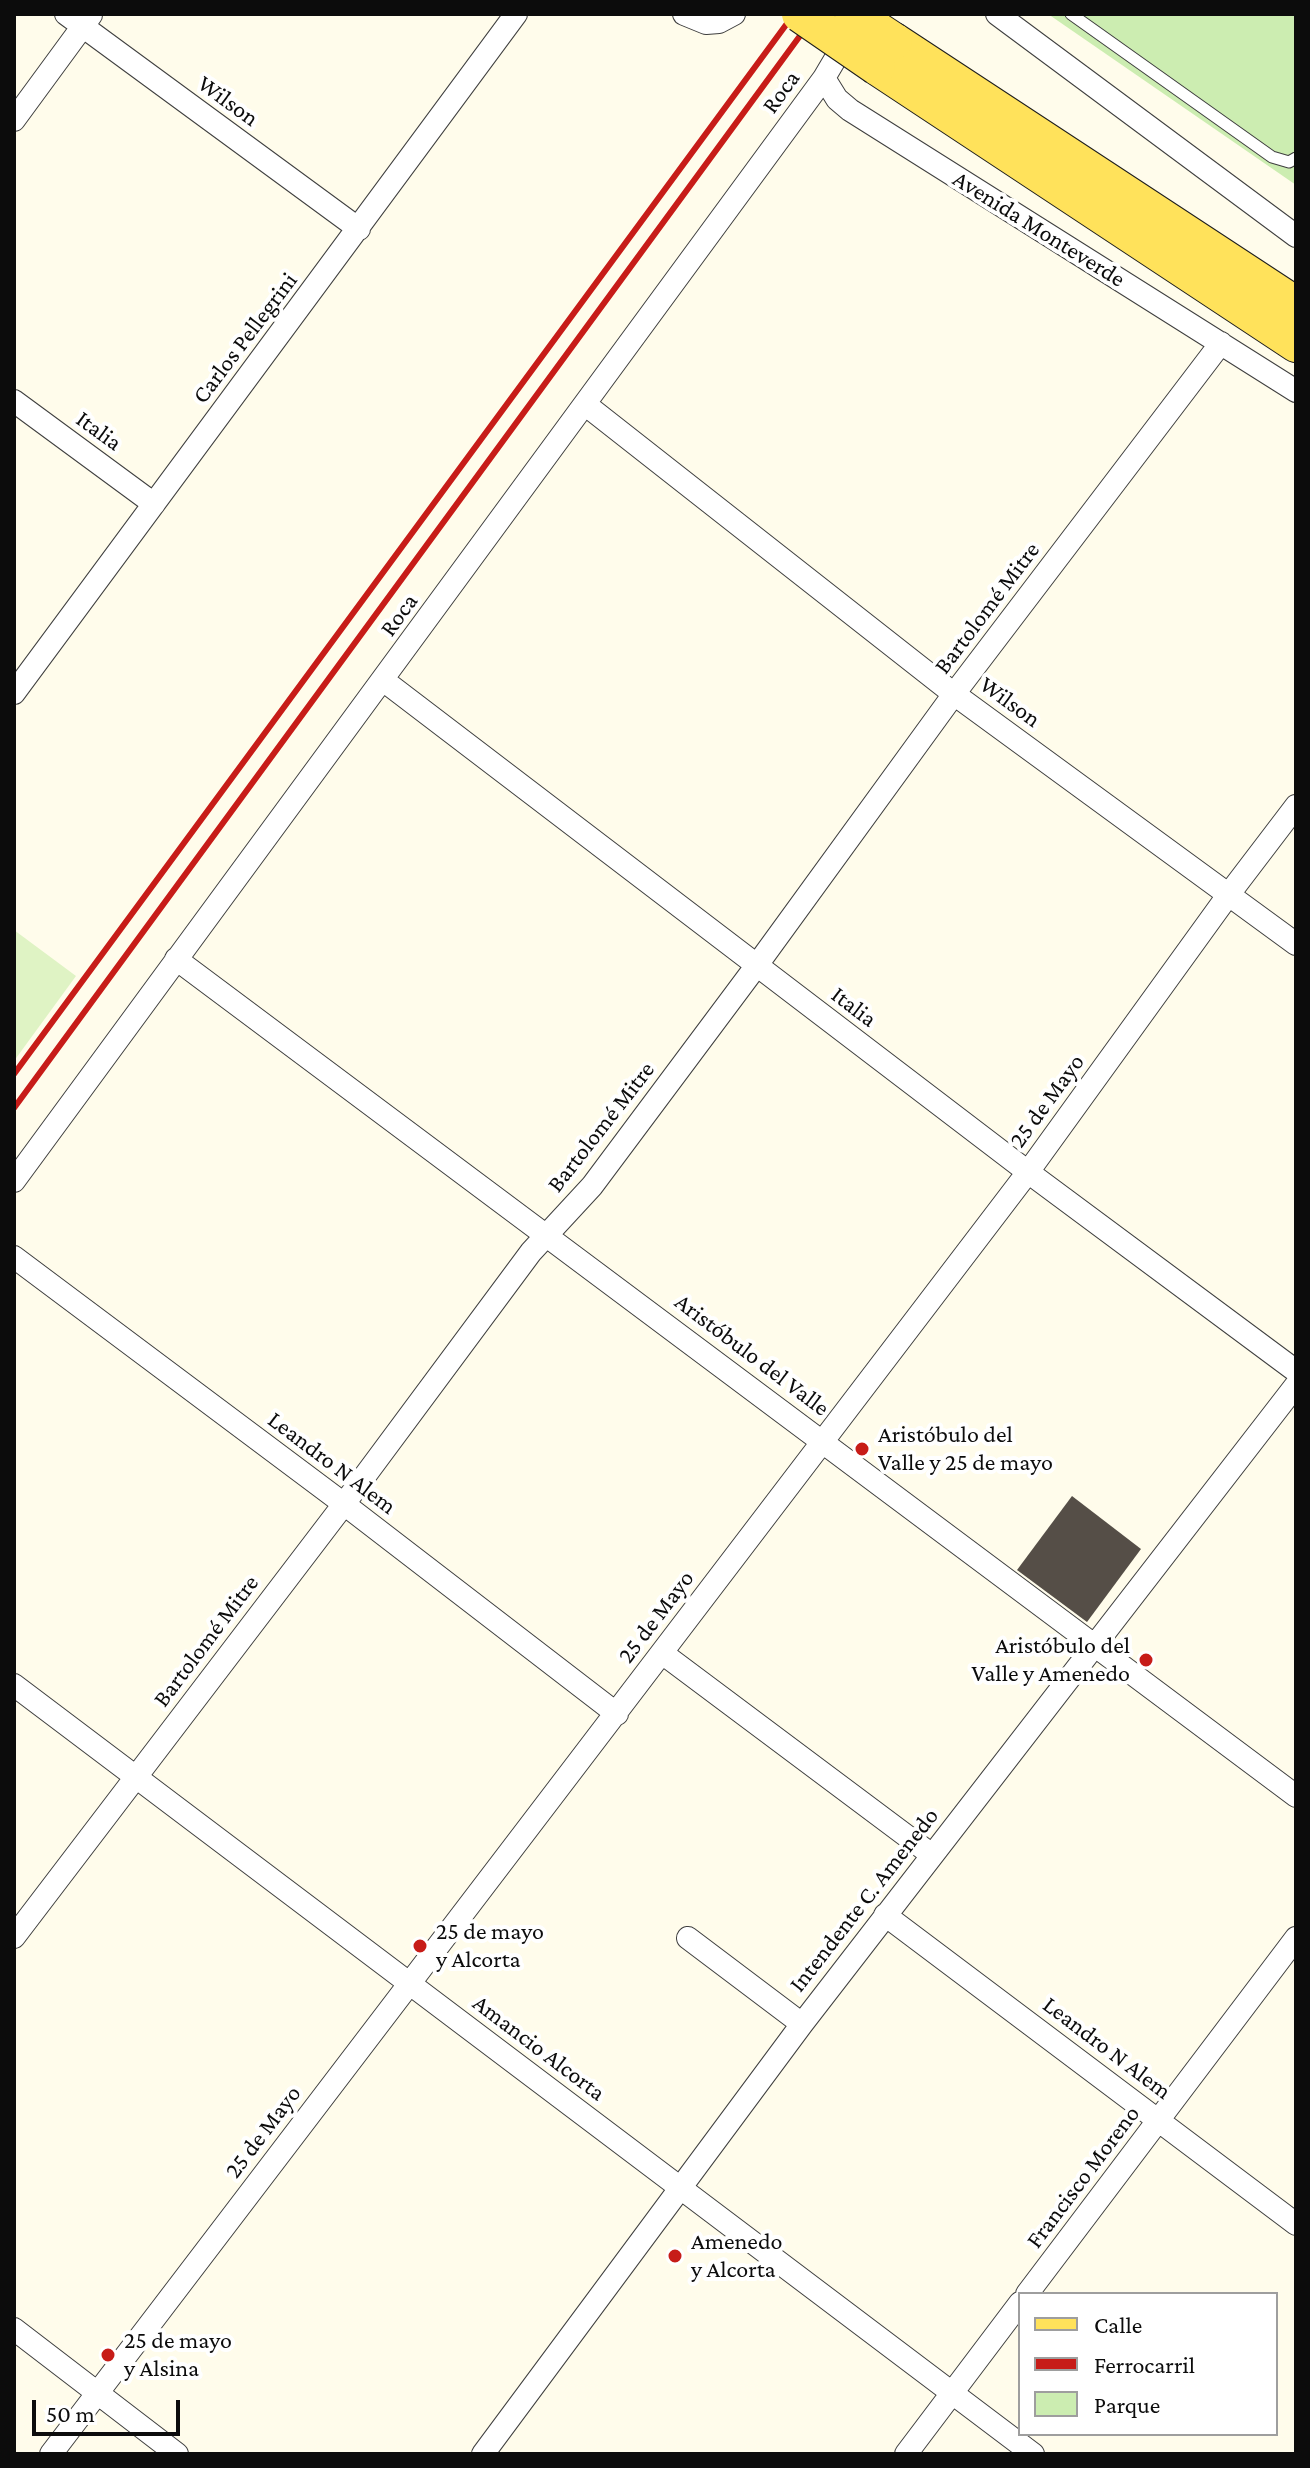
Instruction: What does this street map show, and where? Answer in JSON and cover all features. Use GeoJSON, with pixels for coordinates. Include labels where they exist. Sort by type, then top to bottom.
{"type":"FeatureCollection","features":[{"type":"Feature","properties":{"kind":"main road","name":"Avenida Monteverde"},"geometry":{"type":"LineString","coordinates":[[800,14],[886,54],[1296,305]]}},
{"type":"Feature","properties":{"kind":"main road","name":"Avenida Monteverde"},"geometry":{"type":"LineString","coordinates":[[853,14],[886,54],[1296,344]]}},
{"type":"Feature","properties":{"kind":"street","name":"Carlos Pellegrini"},"geometry":{"type":"LineString","coordinates":[[14,693],[516,14]]}},
{"type":"Feature","properties":{"kind":"street"},"geometry":{"type":"LineString","coordinates":[[684,14],[706,23],[719,22],[734,14]]}},
{"type":"Feature","properties":{"kind":"street"},"geometry":{"type":"LineString","coordinates":[[824,78],[852,30],[866,14]]}},
{"type":"Feature","properties":{"kind":"street"},"geometry":{"type":"LineString","coordinates":[[997,14],[1296,236]]}},
{"type":"Feature","properties":{"kind":"street","name":"Wilson"},"geometry":{"type":"LineString","coordinates":[[80,18],[359,229]]}},
{"type":"Feature","properties":{"kind":"street"},"geometry":{"type":"LineString","coordinates":[[14,120],[80,18]]}},
{"type":"Feature","properties":{"kind":"street","name":"Avenida Monteverde"},"geometry":{"type":"LineString","coordinates":[[824,78],[837,99],[850,110],[1296,391]]}},
{"type":"Feature","properties":{"kind":"street","name":"Roca"},"geometry":{"type":"LineString","coordinates":[[14,1181],[824,78]]}},
{"type":"Feature","properties":{"kind":"street","name":"Bartolomé Mitre"},"geometry":{"type":"LineString","coordinates":[[14,1937],[344,1504],[531,1252],[592,1186],[954,694],[1221,343]]}},
{"type":"Feature","properties":{"kind":"street","name":"Italia"},"geometry":{"type":"LineString","coordinates":[[14,401],[154,504]]}},
{"type":"Feature","properties":{"kind":"street","name":"Wilson"},"geometry":{"type":"LineString","coordinates":[[586,405],[954,694],[1296,944]]}},
{"type":"Feature","properties":{"kind":"street","name":"Italia"},"geometry":{"type":"LineString","coordinates":[[383,680],[1028,1172],[1296,1371]]}},
{"type":"Feature","properties":{"kind":"street","name":"25 de Mayo"},"geometry":{"type":"LineString","coordinates":[[51,2454],[1028,1172],[1296,806]]}},
{"type":"Feature","properties":{"kind":"street","name":"Aristóbulo del Valle"},"geometry":{"type":"LineString","coordinates":[[176,959],[1296,1796]]}},
{"type":"Feature","properties":{"kind":"street","name":"Leandro N Alem"},"geometry":{"type":"LineString","coordinates":[[14,1257],[344,1504],[617,1714]]}},
{"type":"Feature","properties":{"kind":"street","name":"Intendente C. Amenedo"},"geometry":{"type":"LineString","coordinates":[[483,2454],[802,2024],[1296,1385]]}},
{"type":"Feature","properties":{"kind":"street"},"geometry":{"type":"LineString","coordinates":[[662,1653],[932,1855]]}},
{"type":"Feature","properties":{"kind":"street","name":"Amancio Alcorta"},"geometry":{"type":"LineString","coordinates":[[14,1685],[1033,2454]]}},
{"type":"Feature","properties":{"kind":"street","name":"Leandro N Alem"},"geometry":{"type":"LineString","coordinates":[[885,1915],[1296,2224]]}},
{"type":"Feature","properties":{"kind":"street"},"geometry":{"type":"LineString","coordinates":[[688,1938],[802,2024]]}},
{"type":"Feature","properties":{"kind":"street","name":"Francisco Moreno"},"geometry":{"type":"LineString","coordinates":[[1029,2292],[1296,1938]]}},
{"type":"Feature","properties":{"kind":"street"},"geometry":{"type":"LineString","coordinates":[[906,2454],[1018,2306]]}},
{"type":"Feature","properties":{"kind":"street"},"geometry":{"type":"LineString","coordinates":[[14,2329],[177,2454]]}},
{"type":"Feature","properties":{"kind":"lane"},"geometry":{"type":"LineString","coordinates":[[1071,14],[1272,157],[1289,162],[1296,158]]}},
{"type":"Feature","properties":{"kind":"green space"},"geometry":{"type":"Polygon","coordinates":[[[1048,14],[1296,14],[1296,185],[1048,14]]]}},
{"type":"Feature","properties":{"kind":"green space"},"geometry":{"type":"Polygon","coordinates":[[[14,930],[76,976],[14,1061],[14,930]]]}},
{"type":"Feature","properties":{"kind":"building"},"geometry":{"type":"Polygon","coordinates":[[[1072,1496],[1141,1549],[1087,1622],[1017,1570],[1072,1496]]]}},
{"type":"Feature","properties":{"kind":"railway"},"geometry":{"type":"LineString","coordinates":[[14,1074],[794,14]]}},
{"type":"Feature","properties":{"kind":"railway"},"geometry":{"type":"LineString","coordinates":[[14,1108],[816,14]]}},
{"type":"Feature","properties":{"kind":"place","name":"Aristóbulo del Valle y 25 de mayo"},"geometry":{"type":"Point","coordinates":[862,1449]}},
{"type":"Feature","properties":{"kind":"place","name":"Aristóbulo del Valle y Amenedo"},"geometry":{"type":"Point","coordinates":[1146,1660]}},
{"type":"Feature","properties":{"kind":"place","name":"25 de mayo y Alcorta"},"geometry":{"type":"Point","coordinates":[420,1946]}},
{"type":"Feature","properties":{"kind":"place","name":"Amenedo y Alcorta"},"geometry":{"type":"Point","coordinates":[675,2256]}},
{"type":"Feature","properties":{"kind":"place","name":"25 de mayo y Alsina"},"geometry":{"type":"Point","coordinates":[108,2355]}}]}
